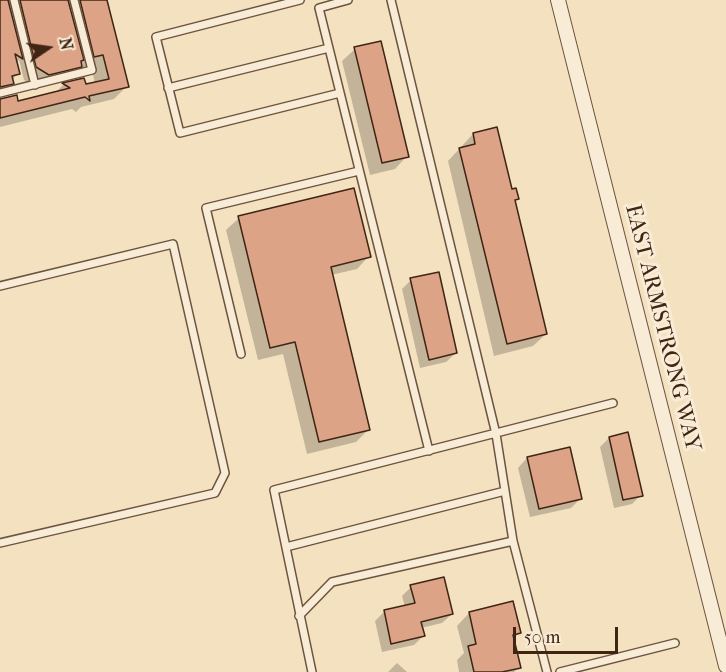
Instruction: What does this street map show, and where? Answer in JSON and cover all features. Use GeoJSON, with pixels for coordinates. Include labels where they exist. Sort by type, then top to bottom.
{"type":"FeatureCollection","features":[{"type":"Feature","properties":{"kind":"street","name":"EAST ARMSTRONG WAY"},"geometry":{"type":"LineString","coordinates":[[558,0],[726,666]]}},
{"type":"Feature","properties":{"kind":"lane"},"geometry":{"type":"LineString","coordinates":[[14,0],[34,85]]}},
{"type":"Feature","properties":{"kind":"lane"},"geometry":{"type":"LineString","coordinates":[[0,93],[92,70],[74,0]]}},
{"type":"Feature","properties":{"kind":"lane"},"geometry":{"type":"LineString","coordinates":[[300,0],[156,37],[180,133],[340,93]]}},
{"type":"Feature","properties":{"kind":"lane"},"geometry":{"type":"LineString","coordinates":[[348,0],[318,4],[429,451]]}},
{"type":"Feature","properties":{"kind":"lane"},"geometry":{"type":"LineString","coordinates":[[391,0],[496,434],[513,542],[547,672]]}},
{"type":"Feature","properties":{"kind":"lane"},"geometry":{"type":"LineString","coordinates":[[168,88],[329,48]]}},
{"type":"Feature","properties":{"kind":"lane"},"geometry":{"type":"LineString","coordinates":[[241,354],[206,208],[359,171]]}},
{"type":"Feature","properties":{"kind":"lane"},"geometry":{"type":"LineString","coordinates":[[0,286],[173,244],[225,473],[214,494],[0,543]]}},
{"type":"Feature","properties":{"kind":"lane"},"geometry":{"type":"LineString","coordinates":[[312,672],[274,490],[613,403]]}},
{"type":"Feature","properties":{"kind":"lane"},"geometry":{"type":"LineString","coordinates":[[286,547],[505,491]]}},
{"type":"Feature","properties":{"kind":"lane"},"geometry":{"type":"LineString","coordinates":[[299,616],[332,582],[513,542]]}},
{"type":"Feature","properties":{"kind":"lane"},"geometry":{"type":"LineString","coordinates":[[560,672],[675,643]]}},
{"type":"Feature","properties":{"kind":"building"},"geometry":{"type":"Polygon","coordinates":[[[0,0],[8,0],[23,59],[15,54],[20,74],[12,76],[14,84],[0,87],[0,0]]]}},
{"type":"Feature","properties":{"kind":"building"},"geometry":{"type":"Polygon","coordinates":[[[20,0],[68,0],[84,60],[81,61],[82,67],[49,75],[36,67],[20,0]]]}},
{"type":"Feature","properties":{"kind":"building"},"geometry":{"type":"Polygon","coordinates":[[[80,0],[107,0],[129,87],[89,96],[90,101],[85,97],[0,118],[0,99],[17,95],[18,101],[70,88],[62,83],[84,78],[86,84],[109,79],[103,55],[94,57],[80,0]]]}},
{"type":"Feature","properties":{"kind":"building"},"geometry":{"type":"Polygon","coordinates":[[[381,41],[409,157],[382,163],[354,47],[381,41]]]}},
{"type":"Feature","properties":{"kind":"building"},"geometry":{"type":"Polygon","coordinates":[[[497,127],[512,189],[516,188],[519,199],[515,200],[547,334],[507,344],[459,148],[475,144],[473,133],[497,127]]]}},
{"type":"Feature","properties":{"kind":"building"},"geometry":{"type":"Polygon","coordinates":[[[354,188],[371,257],[331,267],[370,430],[319,442],[295,342],[270,348],[238,216],[354,188]]]}},
{"type":"Feature","properties":{"kind":"building"},"geometry":{"type":"Polygon","coordinates":[[[439,272],[457,353],[429,360],[410,278],[439,272]]]}},
{"type":"Feature","properties":{"kind":"building"},"geometry":{"type":"Polygon","coordinates":[[[628,432],[643,496],[623,500],[609,437],[628,432]]]}},
{"type":"Feature","properties":{"kind":"building"},"geometry":{"type":"Polygon","coordinates":[[[570,447],[582,499],[539,509],[527,457],[570,447]]]}},
{"type":"Feature","properties":{"kind":"building"},"geometry":{"type":"Polygon","coordinates":[[[444,577],[453,614],[421,622],[425,636],[391,644],[384,610],[415,603],[410,585],[444,577]]]}},
{"type":"Feature","properties":{"kind":"building"},"geometry":{"type":"Polygon","coordinates":[[[513,601],[521,633],[513,635],[521,668],[502,672],[474,672],[468,646],[476,644],[469,612],[513,601]]]}}]}
